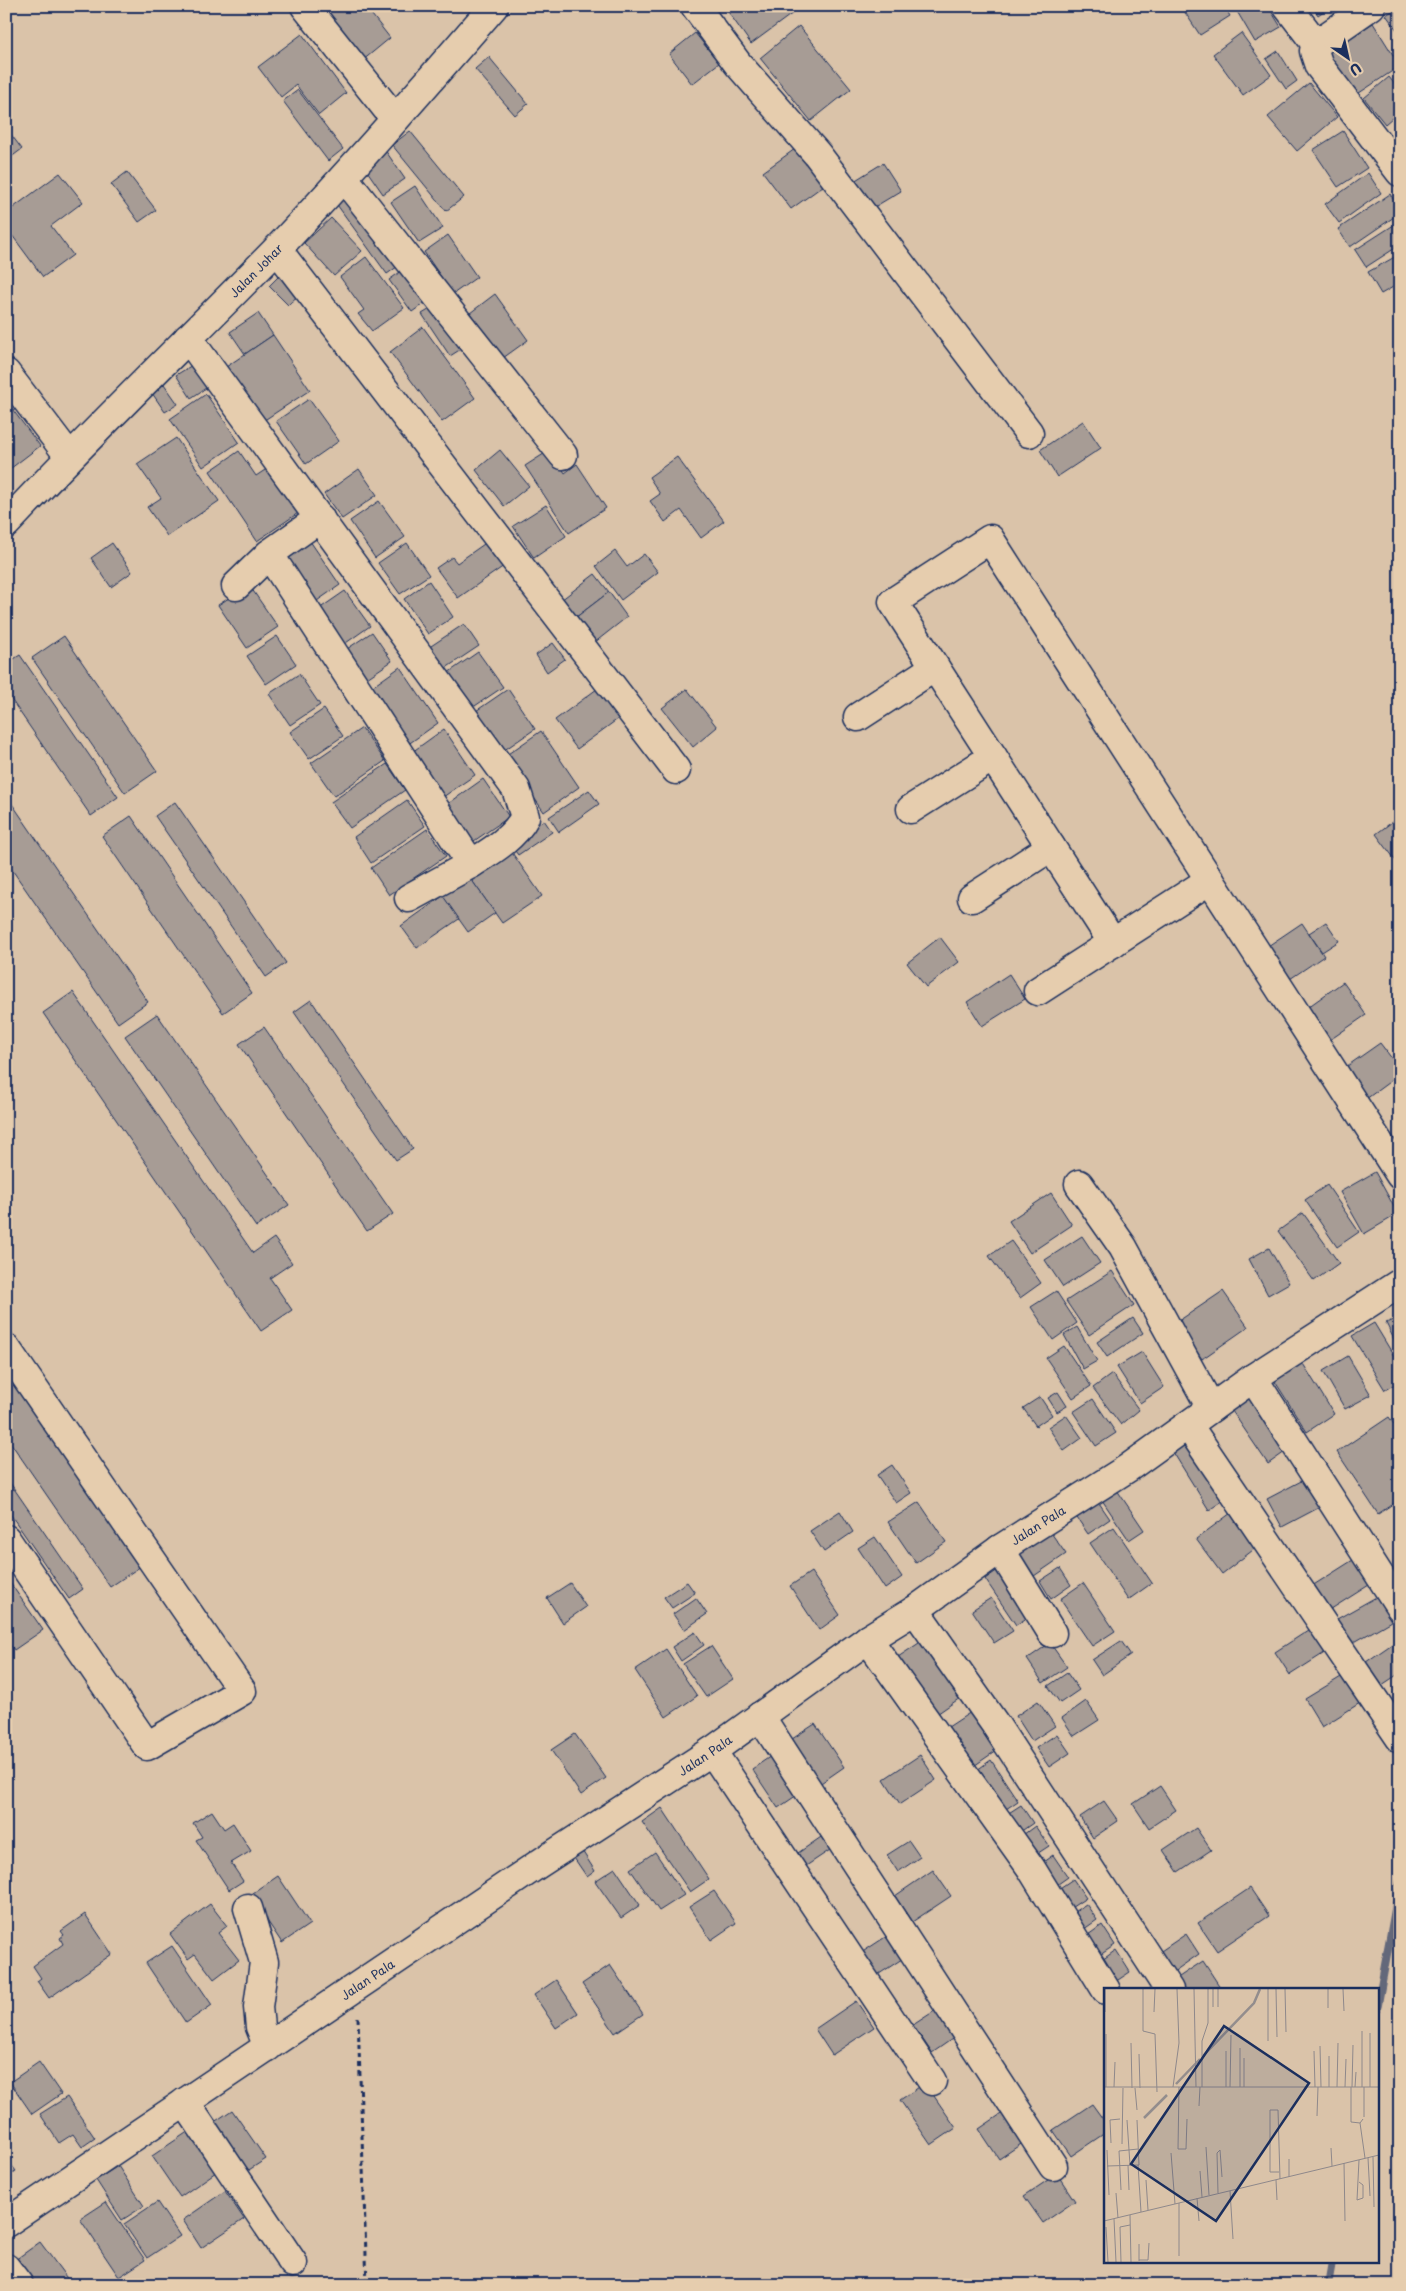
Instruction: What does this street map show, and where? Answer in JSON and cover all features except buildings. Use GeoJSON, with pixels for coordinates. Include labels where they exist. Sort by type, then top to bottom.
{"type":"FeatureCollection","features":[{"type":"Feature","properties":{"kind":"street"},"geometry":{"type":"LineString","coordinates":[[305,6],[396,120]]}},
{"type":"Feature","properties":{"kind":"street","name":"Jalan Johar"},"geometry":{"type":"LineString","coordinates":[[6,524],[69,456],[277,249],[344,178],[494,6]]}},
{"type":"Feature","properties":{"kind":"street"},"geometry":{"type":"LineString","coordinates":[[695,6],[738,64],[817,154],[1029,433]]}},
{"type":"Feature","properties":{"kind":"street"},"geometry":{"type":"LineString","coordinates":[[1287,6],[1316,44]]}},
{"type":"Feature","properties":{"kind":"street"},"geometry":{"type":"LineString","coordinates":[[1371,6],[1316,44],[1314,50],[1319,66],[1400,172]]}},
{"type":"Feature","properties":{"kind":"street"},"geometry":{"type":"LineString","coordinates":[[344,178],[563,455]]}},
{"type":"Feature","properties":{"kind":"street"},"geometry":{"type":"LineString","coordinates":[[277,249],[676,770]]}},
{"type":"Feature","properties":{"kind":"street"},"geometry":{"type":"LineString","coordinates":[[188,338],[516,789],[524,810],[522,823],[498,847],[409,898]]}},
{"type":"Feature","properties":{"kind":"street"},"geometry":{"type":"LineString","coordinates":[[6,373],[69,456]]}},
{"type":"Feature","properties":{"kind":"street"},"geometry":{"type":"LineString","coordinates":[[236,586],[269,554],[320,518]]}},
{"type":"Feature","properties":{"kind":"street"},"geometry":{"type":"LineString","coordinates":[[1113,943],[893,602],[990,539],[1400,1175]]}},
{"type":"Feature","properties":{"kind":"street"},"geometry":{"type":"LineString","coordinates":[[269,554],[471,864]]}},
{"type":"Feature","properties":{"kind":"street"},"geometry":{"type":"LineString","coordinates":[[858,717],[935,667]]}},
{"type":"Feature","properties":{"kind":"street"},"geometry":{"type":"LineString","coordinates":[[911,809],[993,757]]}},
{"type":"Feature","properties":{"kind":"street"},"geometry":{"type":"LineString","coordinates":[[972,898],[1051,847]]}},
{"type":"Feature","properties":{"kind":"street"},"geometry":{"type":"LineString","coordinates":[[1038,991],[1210,880]]}},
{"type":"Feature","properties":{"kind":"street"},"geometry":{"type":"LineString","coordinates":[[1079,1184],[1123,1247],[1212,1408]]}},
{"type":"Feature","properties":{"kind":"street","name":"Jalan Pala"},"geometry":{"type":"LineString","coordinates":[[6,2224],[537,1865],[712,1751],[868,1639],[915,1610],[1000,1549],[1128,1468],[1253,1378],[1400,1283]]}},
{"type":"Feature","properties":{"kind":"street"},"geometry":{"type":"LineString","coordinates":[[6,1348],[242,1691],[147,1746],[6,1539]]}},
{"type":"Feature","properties":{"kind":"street"},"geometry":{"type":"LineString","coordinates":[[1253,1378],[1400,1607]]}},
{"type":"Feature","properties":{"kind":"street"},"geometry":{"type":"LineString","coordinates":[[1188,1425],[1393,1729]]}},
{"type":"Feature","properties":{"kind":"street"},"geometry":{"type":"LineString","coordinates":[[1000,1549],[1052,1633]]}},
{"type":"Feature","properties":{"kind":"street"},"geometry":{"type":"LineString","coordinates":[[915,1610],[995,1724],[1168,1988]]}},
{"type":"Feature","properties":{"kind":"street"},"geometry":{"type":"LineString","coordinates":[[868,1639],[1031,1868],[1105,1988]]}},
{"type":"Feature","properties":{"kind":"street"},"geometry":{"type":"LineString","coordinates":[[760,1716],[1053,2166]]}},
{"type":"Feature","properties":{"kind":"street"},"geometry":{"type":"LineString","coordinates":[[712,1751],[932,2080]]}},
{"type":"Feature","properties":{"kind":"street"},"geometry":{"type":"LineString","coordinates":[[248,1908],[264,1962],[258,2006],[260,2027],[268,2047]]}},
{"type":"Feature","properties":{"kind":"street"},"geometry":{"type":"LineString","coordinates":[[185,2102],[293,2263]]}},
{"type":"Feature","properties":{"kind":"street"},"geometry":{"type":"LineString","coordinates":[[6,2268],[19,2285]]}},
{"type":"Feature","properties":{"kind":"path"},"geometry":{"type":"LineString","coordinates":[[357,1988],[367,2285]]}},
{"type":"Feature","properties":{"kind":"waterway"},"geometry":{"type":"LineString","coordinates":[[1378,2003],[1400,1882]]}},
{"type":"Feature","properties":{"kind":"waterway"},"geometry":{"type":"LineString","coordinates":[[1328,2285],[1332,2264]]}}]}
